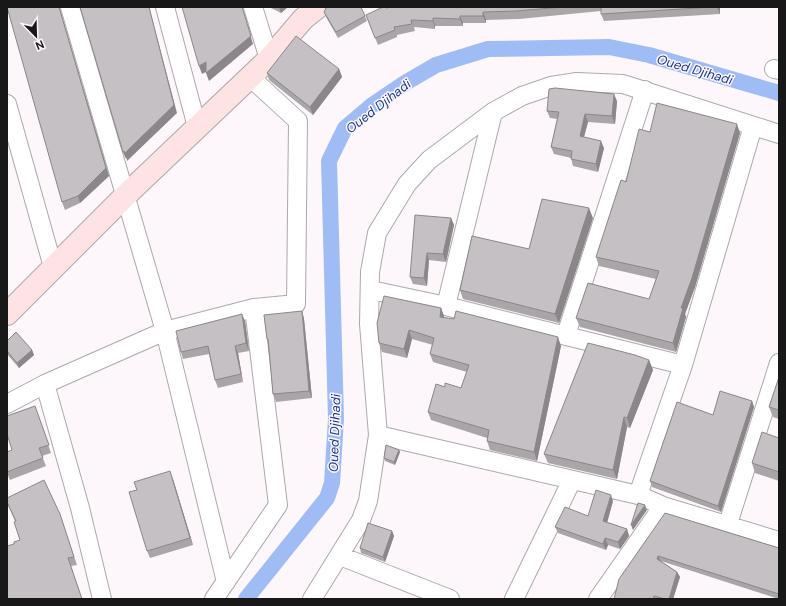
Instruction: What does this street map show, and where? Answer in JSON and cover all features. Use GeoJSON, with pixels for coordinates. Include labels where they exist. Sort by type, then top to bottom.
{"type":"FeatureCollection","features":[{"type":"Feature","properties":{"kind":"street"},"geometry":{"type":"LineString","coordinates":[[70,7],[165,331],[226,582]]}},
{"type":"Feature","properties":{"kind":"street"},"geometry":{"type":"LineString","coordinates":[[165,7],[197,127]]}},
{"type":"Feature","properties":{"kind":"street"},"geometry":{"type":"LineString","coordinates":[[253,7],[269,59]]}},
{"type":"Feature","properties":{"kind":"street"},"geometry":{"type":"LineString","coordinates":[[7,314],[126,195],[269,59],[303,19],[318,7]]}},
{"type":"Feature","properties":{"kind":"street"},"geometry":{"type":"LineString","coordinates":[[7,404],[45,384],[165,331],[254,308],[296,304],[298,121],[250,77]]}},
{"type":"Feature","properties":{"kind":"street"},"geometry":{"type":"LineString","coordinates":[[312,599],[361,520],[368,501],[378,435],[369,324],[372,254],[377,233],[397,198],[428,160],[493,112],[522,96],[551,86],[577,82],[623,84],[779,134]]}},
{"type":"Feature","properties":{"kind":"street"},"geometry":{"type":"LineString","coordinates":[[566,335],[645,90]]}},
{"type":"Feature","properties":{"kind":"street"},"geometry":{"type":"LineString","coordinates":[[7,104],[53,267]]}},
{"type":"Feature","properties":{"kind":"street"},"geometry":{"type":"LineString","coordinates":[[446,306],[493,112]]}},
{"type":"Feature","properties":{"kind":"street"},"geometry":{"type":"LineString","coordinates":[[638,495],[683,365],[753,126]]}},
{"type":"Feature","properties":{"kind":"street"},"geometry":{"type":"LineString","coordinates":[[370,290],[446,306],[683,365]]}},
{"type":"Feature","properties":{"kind":"street"},"geometry":{"type":"LineString","coordinates":[[214,599],[278,505],[254,308]]}},
{"type":"Feature","properties":{"kind":"street"},"geometry":{"type":"LineString","coordinates":[[727,527],[779,363]]}},
{"type":"Feature","properties":{"kind":"street"},"geometry":{"type":"LineString","coordinates":[[45,384],[80,508],[102,599]]}},
{"type":"Feature","properties":{"kind":"street"},"geometry":{"type":"LineString","coordinates":[[378,435],[638,495],[663,506],[727,527],[779,541]]}},
{"type":"Feature","properties":{"kind":"street"},"geometry":{"type":"LineString","coordinates":[[514,599],[572,480]]}},
{"type":"Feature","properties":{"kind":"street"},"geometry":{"type":"LineString","coordinates":[[602,598],[663,506]]}},
{"type":"Feature","properties":{"kind":"street"},"geometry":{"type":"LineString","coordinates":[[340,556],[450,599]]}},
{"type":"Feature","properties":{"kind":"building"},"geometry":{"type":"Polygon","coordinates":[[[7,7],[59,7],[106,168],[78,196],[62,202],[7,7]]]}},
{"type":"Feature","properties":{"kind":"building"},"geometry":{"type":"Polygon","coordinates":[[[80,7],[149,7],[174,105],[125,153],[124,151],[123,152],[80,7]]]}},
{"type":"Feature","properties":{"kind":"building"},"geometry":{"type":"Polygon","coordinates":[[[182,7],[242,7],[251,36],[206,73],[206,62],[199,66],[182,7]]]}},
{"type":"Feature","properties":{"kind":"building"},"geometry":{"type":"Polygon","coordinates":[[[361,7],[365,16],[336,32],[324,12],[326,8],[361,7]]]}},
{"type":"Feature","properties":{"kind":"building"},"geometry":{"type":"Polygon","coordinates":[[[383,7],[563,7],[483,12],[483,16],[460,16],[460,19],[433,18],[433,21],[411,20],[412,24],[394,27],[395,30],[375,38],[366,15],[383,7]]]}},
{"type":"Feature","properties":{"kind":"building"},"geometry":{"type":"Polygon","coordinates":[[[601,7],[713,7],[601,14],[601,7]]]}},
{"type":"Feature","properties":{"kind":"building"},"geometry":{"type":"Polygon","coordinates":[[[296,36],[339,69],[310,107],[267,73],[296,36]]]}},
{"type":"Feature","properties":{"kind":"building"},"geometry":{"type":"Polygon","coordinates":[[[555,88],[614,94],[612,116],[585,114],[580,136],[601,141],[596,164],[571,159],[572,151],[551,147],[559,112],[547,111],[549,89],[555,88]]]}},
{"type":"Feature","properties":{"kind":"building"},"geometry":{"type":"Polygon","coordinates":[[[657,103],[737,124],[692,278],[681,308],[683,308],[673,343],[576,318],[588,283],[649,299],[659,271],[596,257],[621,180],[626,182],[639,129],[650,132],[657,103]]]}},
{"type":"Feature","properties":{"kind":"building"},"geometry":{"type":"Polygon","coordinates":[[[542,199],[589,208],[555,314],[460,290],[472,236],[529,249],[542,199]]]}},
{"type":"Feature","properties":{"kind":"building"},"geometry":{"type":"Polygon","coordinates":[[[415,215],[451,218],[443,254],[427,253],[424,278],[410,277],[415,215]]]}},
{"type":"Feature","properties":{"kind":"building"},"geometry":{"type":"Polygon","coordinates":[[[384,296],[441,308],[440,317],[454,319],[456,311],[558,337],[534,452],[487,441],[489,430],[428,412],[436,384],[445,387],[445,383],[461,388],[469,365],[430,354],[434,338],[409,330],[404,349],[379,343],[377,323],[384,296]]]}},
{"type":"Feature","properties":{"kind":"building"},"geometry":{"type":"Polygon","coordinates":[[[302,311],[309,391],[273,394],[268,339],[264,315],[302,311]]]}},
{"type":"Feature","properties":{"kind":"building"},"geometry":{"type":"Polygon","coordinates":[[[242,314],[246,343],[235,346],[241,374],[215,380],[208,346],[181,352],[176,331],[242,314]]]}},
{"type":"Feature","properties":{"kind":"building"},"geometry":{"type":"Polygon","coordinates":[[[16,332],[32,350],[17,363],[7,351],[7,341],[16,332]]]}},
{"type":"Feature","properties":{"kind":"building"},"geometry":{"type":"Polygon","coordinates":[[[588,343],[649,360],[627,418],[624,417],[613,470],[544,454],[588,343]]]}},
{"type":"Feature","properties":{"kind":"building"},"geometry":{"type":"Polygon","coordinates":[[[779,377],[779,410],[769,407],[779,377]]]}},
{"type":"Feature","properties":{"kind":"building"},"geometry":{"type":"Polygon","coordinates":[[[720,391],[752,401],[718,506],[650,481],[677,402],[713,415],[720,391]]]}},
{"type":"Feature","properties":{"kind":"building"},"geometry":{"type":"Polygon","coordinates":[[[35,406],[49,445],[39,448],[43,458],[7,472],[7,452],[12,450],[7,434],[7,416],[35,406]]]}},
{"type":"Feature","properties":{"kind":"building"},"geometry":{"type":"Polygon","coordinates":[[[762,432],[779,438],[779,472],[752,463],[762,432]]]}},
{"type":"Feature","properties":{"kind":"building"},"geometry":{"type":"Polygon","coordinates":[[[386,445],[399,450],[394,462],[384,458],[386,445]]]}},
{"type":"Feature","properties":{"kind":"building"},"geometry":{"type":"Polygon","coordinates":[[[170,471],[190,538],[147,551],[129,492],[137,490],[134,482],[170,471]]]}},
{"type":"Feature","properties":{"kind":"building"},"geometry":{"type":"Polygon","coordinates":[[[44,480],[60,514],[74,557],[68,558],[82,599],[7,599],[7,546],[20,540],[14,522],[16,521],[7,502],[7,498],[44,480]]]}},
{"type":"Feature","properties":{"kind":"building"},"geometry":{"type":"Polygon","coordinates":[[[596,490],[611,495],[603,521],[627,529],[618,542],[605,538],[603,544],[555,527],[565,507],[588,516],[596,490]]]}},
{"type":"Feature","properties":{"kind":"building"},"geometry":{"type":"Polygon","coordinates":[[[638,503],[645,505],[631,525],[638,503]]]}},
{"type":"Feature","properties":{"kind":"building"},"geometry":{"type":"Polygon","coordinates":[[[665,513],[779,548],[779,594],[658,556],[657,559],[677,572],[669,599],[654,596],[653,599],[614,599],[619,579],[665,513]]]}},
{"type":"Feature","properties":{"kind":"building"},"geometry":{"type":"Polygon","coordinates":[[[368,523],[392,531],[383,557],[360,548],[368,523]]]}},
{"type":"Feature","properties":{"kind":"waterway","name":"Oued Djihadi"},"geometry":{"type":"LineString","coordinates":[[246,599],[327,498],[332,483],[336,419],[329,161],[345,128],[371,106],[405,83],[436,65],[488,49],[609,47],[649,55],[779,93]]}}]}
